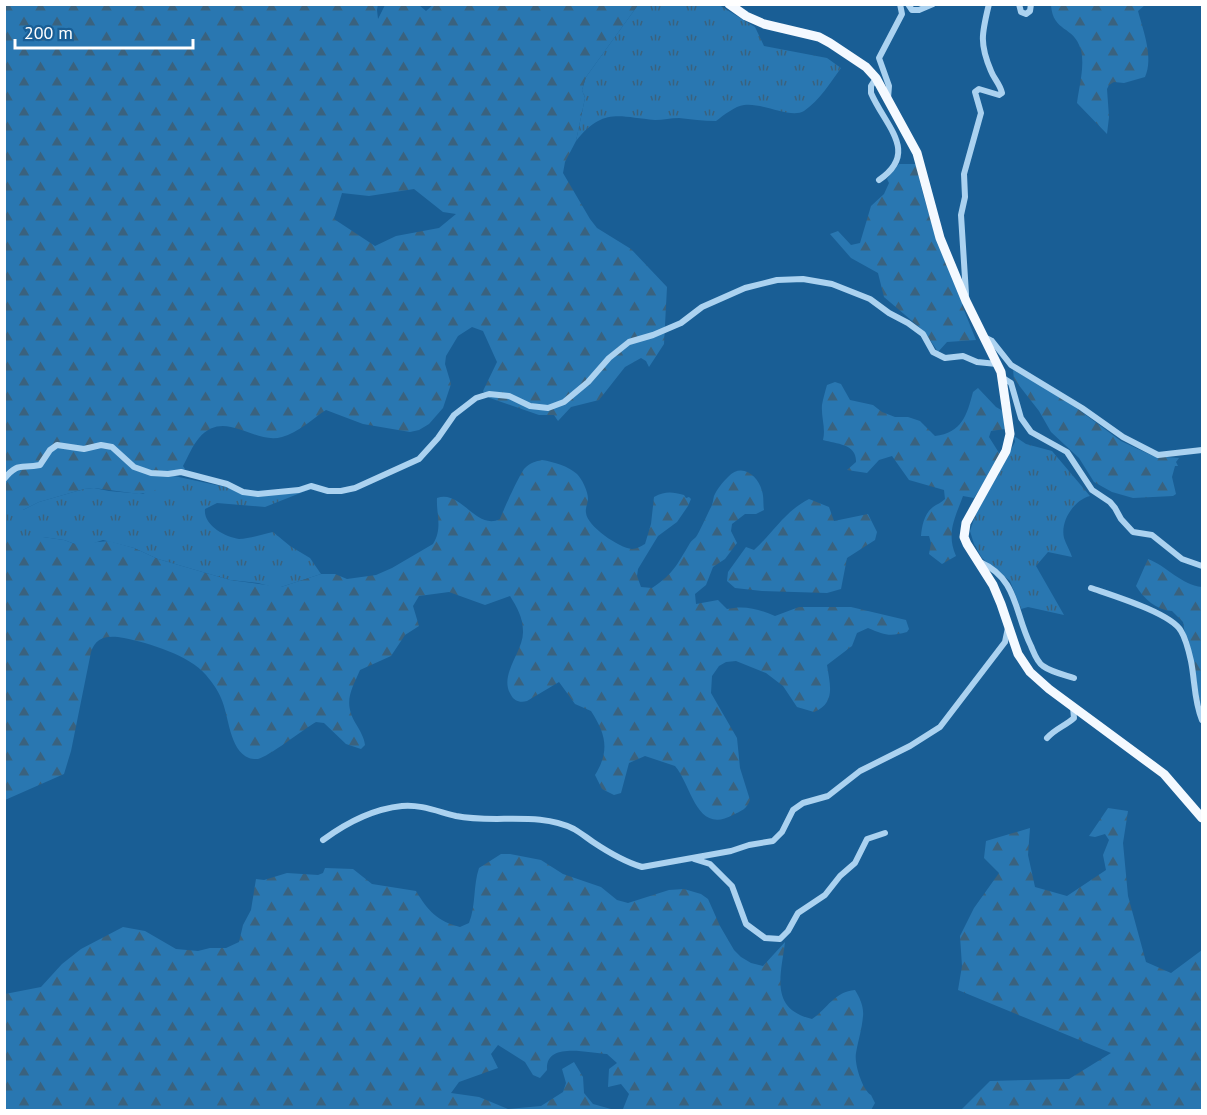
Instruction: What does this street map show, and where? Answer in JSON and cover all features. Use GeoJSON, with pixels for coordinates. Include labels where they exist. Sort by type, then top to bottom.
{"type":"FeatureCollection","features":[{"type":"Feature","properties":{"kind":"main road"},"geometry":{"type":"LineString","coordinates":[[729,4],[746,16],[764,24],[819,37],[831,43],[876,78],[917,153],[940,238],[966,301],[1003,378],[1009,441],[1006,451],[971,512],[964,530],[967,544],[993,585],[1022,662],[1049,689],[1164,774],[1201,815]]}},
{"type":"Feature","properties":{"kind":"street"},"geometry":{"type":"LineString","coordinates":[[888,102],[889,86],[879,58],[902,14],[900,4]]}},
{"type":"Feature","properties":{"kind":"street"},"geometry":{"type":"LineString","coordinates":[[908,4],[912,10],[919,10],[933,4]]}},
{"type":"Feature","properties":{"kind":"street"},"geometry":{"type":"LineString","coordinates":[[966,301],[961,215],[964,174],[981,113],[975,92],[979,89],[992,94],[1002,93],[984,49],[982,32],[989,4]]}},
{"type":"Feature","properties":{"kind":"street"},"geometry":{"type":"LineString","coordinates":[[1019,4],[1022,12],[1026,14],[1030,11],[1031,4]]}},
{"type":"Feature","properties":{"kind":"street"},"geometry":{"type":"LineString","coordinates":[[876,78],[870,86],[871,93],[892,130],[899,148],[899,156],[891,172],[879,180]]}},
{"type":"Feature","properties":{"kind":"street"},"geometry":{"type":"LineString","coordinates":[[4,480],[10,471],[17,467],[40,465],[50,450],[57,445],[84,449],[101,446],[112,447],[134,467],[151,473],[181,472],[227,484],[243,492],[258,494],[299,490],[311,486],[328,491],[348,490],[419,459],[454,415],[476,398],[489,394],[509,396],[530,406],[548,408],[564,402],[588,382],[609,358],[629,342],[681,323],[702,307],[745,288],[777,280],[803,279],[832,284],[870,299],[908,323],[923,334],[933,352],[945,358],[963,356],[977,362],[998,364]]}},
{"type":"Feature","properties":{"kind":"street"},"geometry":{"type":"LineString","coordinates":[[984,337],[992,341],[1011,365],[1082,408],[1123,437],[1158,455],[1203,450]]}},
{"type":"Feature","properties":{"kind":"street"},"geometry":{"type":"LineString","coordinates":[[1003,378],[1008,379],[1011,383],[1018,411],[1031,432],[1067,452],[1092,490],[1110,502],[1133,532],[1152,535],[1182,559],[1203,566]]}},
{"type":"Feature","properties":{"kind":"street"},"geometry":{"type":"LineString","coordinates":[[976,560],[992,567],[1007,582],[1013,594],[1022,628],[1043,666],[1074,678]]}},
{"type":"Feature","properties":{"kind":"street"},"geometry":{"type":"LineString","coordinates":[[1090,588],[1161,615],[1181,630],[1190,654],[1196,706],[1203,720]]}},
{"type":"Feature","properties":{"kind":"street"},"geometry":{"type":"LineString","coordinates":[[323,840],[341,827],[365,815],[404,805],[443,811],[456,816],[513,818],[554,823],[574,829],[634,865],[642,867],[773,841],[782,832],[793,810],[803,803],[828,796],[860,771],[910,746],[940,727],[1005,642],[1009,626]]}},
{"type":"Feature","properties":{"kind":"street"},"geometry":{"type":"LineString","coordinates":[[1047,738],[1054,730],[1066,725],[1074,718],[1073,707]]}},
{"type":"Feature","properties":{"kind":"street"},"geometry":{"type":"LineString","coordinates":[[693,858],[711,864],[732,886],[746,924],[765,938],[780,939],[788,931],[798,913],[825,895],[840,876],[855,863],[867,839],[885,832]]}},
{"type":"Feature","properties":{"kind":"green space"},"geometry":{"type":"Polygon","coordinates":[[[378,4],[378,19],[385,5],[419,5],[426,11],[434,4],[638,5],[586,77],[582,90],[585,98],[576,141],[565,162],[563,173],[597,228],[631,249],[667,287],[664,344],[649,367],[641,358],[625,367],[599,400],[571,407],[558,421],[554,415],[539,415],[487,397],[483,391],[497,362],[483,331],[472,327],[458,336],[446,356],[445,364],[451,384],[443,408],[429,424],[419,430],[410,432],[363,424],[326,410],[299,429],[282,437],[271,438],[219,426],[199,438],[183,466],[185,469],[174,476],[171,483],[151,492],[139,494],[94,488],[84,489],[39,502],[23,510],[5,510],[5,5],[378,4]],[[414,189],[369,196],[342,193],[334,219],[375,246],[396,236],[439,228],[456,214],[443,212],[414,189]]]}},
{"type":"Feature","properties":{"kind":"green space"},"geometry":{"type":"Polygon","coordinates":[[[638,5],[719,5],[755,27],[764,46],[827,58],[841,68],[815,102],[798,113],[744,105],[716,121],[612,117],[595,123],[576,141],[585,98],[582,90],[586,77],[638,5]]]}},
{"type":"Feature","properties":{"kind":"green space"},"geometry":{"type":"Polygon","coordinates":[[[1051,5],[1145,5],[1138,11],[1148,53],[1145,77],[1124,83],[1114,82],[1109,85],[1107,89],[1109,117],[1107,134],[1077,103],[1082,70],[1081,50],[1074,36],[1056,20],[1051,5]]]}},
{"type":"Feature","properties":{"kind":"green space"},"geometry":{"type":"Polygon","coordinates":[[[899,164],[916,164],[930,218],[964,302],[962,305],[976,340],[947,342],[938,352],[925,332],[884,297],[878,273],[851,258],[830,234],[838,231],[851,245],[860,243],[871,206],[884,194],[889,183],[887,179],[899,164]]]}},
{"type":"Feature","properties":{"kind":"green space"},"geometry":{"type":"Polygon","coordinates":[[[1013,370],[1057,394],[1121,441],[1153,456],[1179,458],[1176,462],[1178,466],[1175,466],[1172,477],[1176,494],[1133,498],[1112,492],[1094,482],[1079,458],[1051,432],[1039,411],[1014,379],[1013,370]]]}},
{"type":"Feature","properties":{"kind":"green space"},"geometry":{"type":"Polygon","coordinates":[[[835,382],[841,384],[850,400],[873,405],[882,412],[895,417],[908,417],[920,421],[935,436],[951,431],[962,422],[973,392],[978,388],[1003,411],[1005,429],[991,431],[989,437],[1001,456],[974,498],[963,496],[955,519],[952,540],[956,556],[942,564],[929,554],[931,543],[929,536],[921,536],[927,513],[945,499],[944,490],[909,480],[892,456],[879,460],[867,473],[847,470],[856,462],[850,448],[823,440],[822,403],[827,385],[835,382]]]}},
{"type":"Feature","properties":{"kind":"green space"},"geometry":{"type":"Polygon","coordinates":[[[1014,436],[1026,444],[1052,451],[1090,496],[1079,502],[1066,518],[1064,538],[1072,557],[1048,552],[1036,566],[1064,615],[1028,607],[1021,609],[1010,581],[982,558],[970,531],[975,516],[1015,442],[1014,436]]]}},
{"type":"Feature","properties":{"kind":"green space"},"geometry":{"type":"Polygon","coordinates":[[[542,460],[561,465],[577,474],[587,492],[588,518],[605,536],[626,548],[634,549],[645,544],[651,524],[654,497],[672,493],[691,499],[677,522],[658,536],[638,569],[637,576],[641,587],[652,588],[670,573],[690,542],[696,537],[711,507],[715,493],[722,483],[733,473],[744,471],[749,473],[760,485],[764,510],[756,514],[745,514],[732,524],[731,531],[737,543],[725,559],[713,567],[706,585],[695,594],[696,604],[718,600],[727,609],[751,608],[775,616],[799,607],[851,607],[906,620],[909,629],[907,632],[891,635],[868,628],[857,633],[852,646],[827,665],[829,698],[826,704],[814,712],[797,707],[783,686],[766,673],[736,661],[726,662],[719,666],[712,676],[711,693],[737,738],[740,768],[750,800],[743,809],[721,819],[711,819],[696,806],[675,766],[645,756],[629,763],[621,793],[614,795],[602,789],[595,775],[603,758],[603,735],[591,711],[575,704],[559,682],[527,701],[517,701],[511,695],[508,687],[509,671],[520,647],[523,631],[519,613],[510,596],[485,605],[449,592],[419,596],[413,606],[419,626],[405,635],[391,656],[360,670],[351,691],[349,703],[352,716],[365,745],[361,749],[346,744],[324,723],[316,722],[263,757],[249,758],[237,748],[218,692],[199,668],[190,661],[145,643],[124,638],[104,638],[96,643],[91,652],[71,751],[64,774],[5,800],[5,537],[43,537],[75,544],[109,541],[134,548],[158,559],[230,580],[281,587],[321,574],[335,574],[347,579],[376,575],[433,544],[438,532],[437,498],[454,499],[483,520],[500,519],[523,471],[527,466],[542,460]]]}},
{"type":"Feature","properties":{"kind":"green space"},"geometry":{"type":"Polygon","coordinates":[[[174,476],[275,495],[308,490],[265,507],[217,503],[205,509],[205,515],[211,525],[233,538],[248,538],[273,532],[310,558],[321,574],[281,587],[273,587],[230,580],[103,540],[91,544],[75,544],[43,537],[5,537],[6,509],[23,510],[39,502],[84,489],[94,488],[143,494],[174,476]]]}},
{"type":"Feature","properties":{"kind":"green space"},"geometry":{"type":"Polygon","coordinates":[[[809,499],[829,507],[834,521],[868,514],[877,532],[875,540],[847,558],[841,589],[827,593],[762,591],[735,588],[727,581],[728,572],[746,547],[754,550],[786,516],[809,499]]]}},
{"type":"Feature","properties":{"kind":"green space"},"geometry":{"type":"Polygon","coordinates":[[[1148,559],[1187,583],[1202,587],[1202,708],[1183,622],[1172,611],[1151,603],[1136,586],[1148,559]]]}},
{"type":"Feature","properties":{"kind":"green space"},"geometry":{"type":"Polygon","coordinates":[[[1108,808],[1128,811],[1123,843],[1128,896],[1146,962],[1171,973],[1202,950],[1202,1110],[961,1110],[990,1081],[1069,1079],[1111,1053],[958,990],[962,966],[960,936],[974,908],[999,873],[984,858],[986,841],[1030,828],[1028,855],[1035,887],[1067,896],[1106,870],[1103,855],[1109,840],[1105,834],[1089,836],[1108,808]]]}},
{"type":"Feature","properties":{"kind":"green space"},"geometry":{"type":"Polygon","coordinates":[[[501,854],[510,854],[541,860],[563,874],[601,887],[617,900],[628,903],[669,890],[684,889],[701,894],[708,899],[734,950],[751,963],[763,966],[785,942],[780,978],[781,989],[789,1007],[798,1014],[812,1019],[842,994],[855,990],[863,1013],[856,1063],[859,1076],[875,1103],[871,1110],[5,1110],[5,994],[41,987],[62,964],[81,949],[123,927],[145,931],[176,949],[198,951],[226,948],[239,942],[243,925],[251,910],[256,879],[264,880],[287,873],[318,875],[323,873],[325,868],[353,869],[372,884],[416,891],[434,914],[445,922],[460,927],[469,923],[479,868],[501,854]],[[498,1045],[491,1054],[498,1068],[459,1082],[451,1093],[479,1097],[508,1109],[541,1106],[563,1092],[566,1083],[562,1069],[574,1062],[583,1077],[584,1093],[593,1104],[611,1109],[623,1109],[629,1094],[621,1084],[608,1087],[609,1069],[617,1063],[607,1054],[579,1051],[560,1052],[548,1061],[547,1070],[540,1078],[533,1075],[525,1062],[498,1045]]]}}]}
